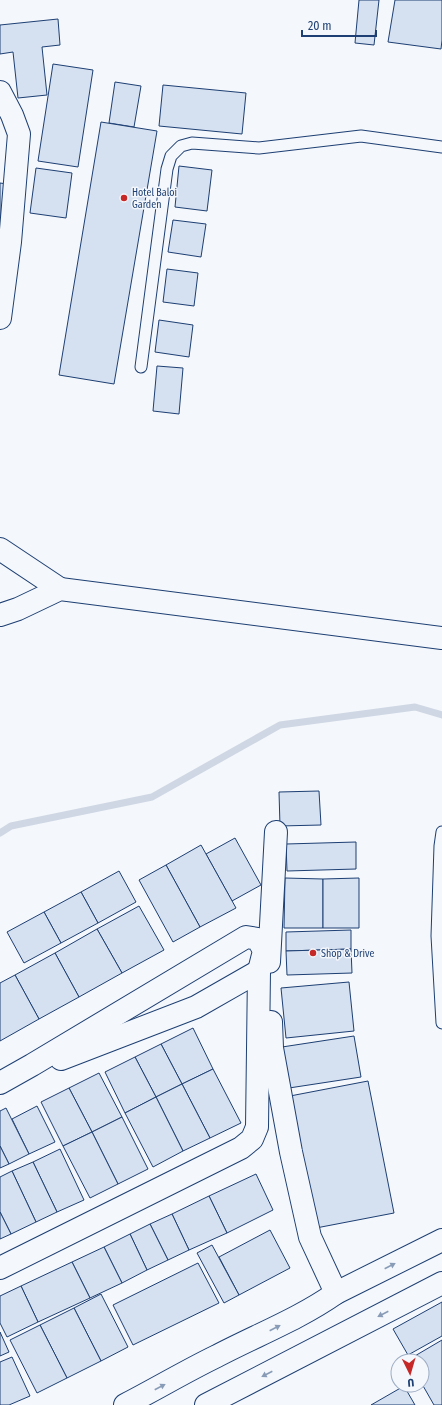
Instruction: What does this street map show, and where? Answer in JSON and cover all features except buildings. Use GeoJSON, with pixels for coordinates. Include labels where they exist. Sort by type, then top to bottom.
{"type":"FeatureCollection","features":[{"type":"Feature","properties":{"kind":"street"},"geometry":{"type":"LineString","coordinates":[[0,92],[12,115],[19,134],[10,242],[0,318]]}},
{"type":"Feature","properties":{"kind":"street"},"geometry":{"type":"LineString","coordinates":[[0,549],[60,589],[442,638]]}},
{"type":"Feature","properties":{"kind":"street"},"geometry":{"type":"LineString","coordinates":[[0,615],[18,609],[60,589]]}},
{"type":"Feature","properties":{"kind":"street"},"geometry":{"type":"LineString","coordinates":[[276,832],[269,963],[272,1048],[291,1152],[310,1237],[336,1293]]}},
{"type":"Feature","properties":{"kind":"street"},"geometry":{"type":"LineString","coordinates":[[0,1083],[246,937],[258,939],[264,951],[258,971],[257,1127],[252,1139],[241,1148],[0,1268]]}},
{"type":"Feature","properties":{"kind":"street"},"geometry":{"type":"LineString","coordinates":[[32,1065],[67,1057],[196,1007],[258,971]]}},
{"type":"Feature","properties":{"kind":"street"},"geometry":{"type":"LineString","coordinates":[[125,1405],[320,1304],[336,1293],[442,1240]]}},
{"type":"Feature","properties":{"kind":"street"},"geometry":{"type":"LineString","coordinates":[[206,1405],[442,1283]]}},
{"type":"Feature","properties":{"kind":"lane"},"geometry":{"type":"LineString","coordinates":[[141,366],[167,169],[171,156],[181,146],[192,144],[259,148],[361,136],[442,147]]}},
{"type":"Feature","properties":{"kind":"lane"},"geometry":{"type":"LineString","coordinates":[[442,832],[440,846],[437,936],[442,1023]]}},
{"type":"Feature","properties":{"kind":"waterway"},"geometry":{"type":"LineString","coordinates":[[0,833],[11,826],[152,797],[280,725],[415,707],[442,715]]}},
{"type":"Feature","properties":{"kind":"place","name":"Hotel Baloi Garden"},"geometry":{"type":"Point","coordinates":[124,198]}},
{"type":"Feature","properties":{"kind":"place","name":"Shop & Drive"},"geometry":{"type":"Point","coordinates":[313,953]}}]}
